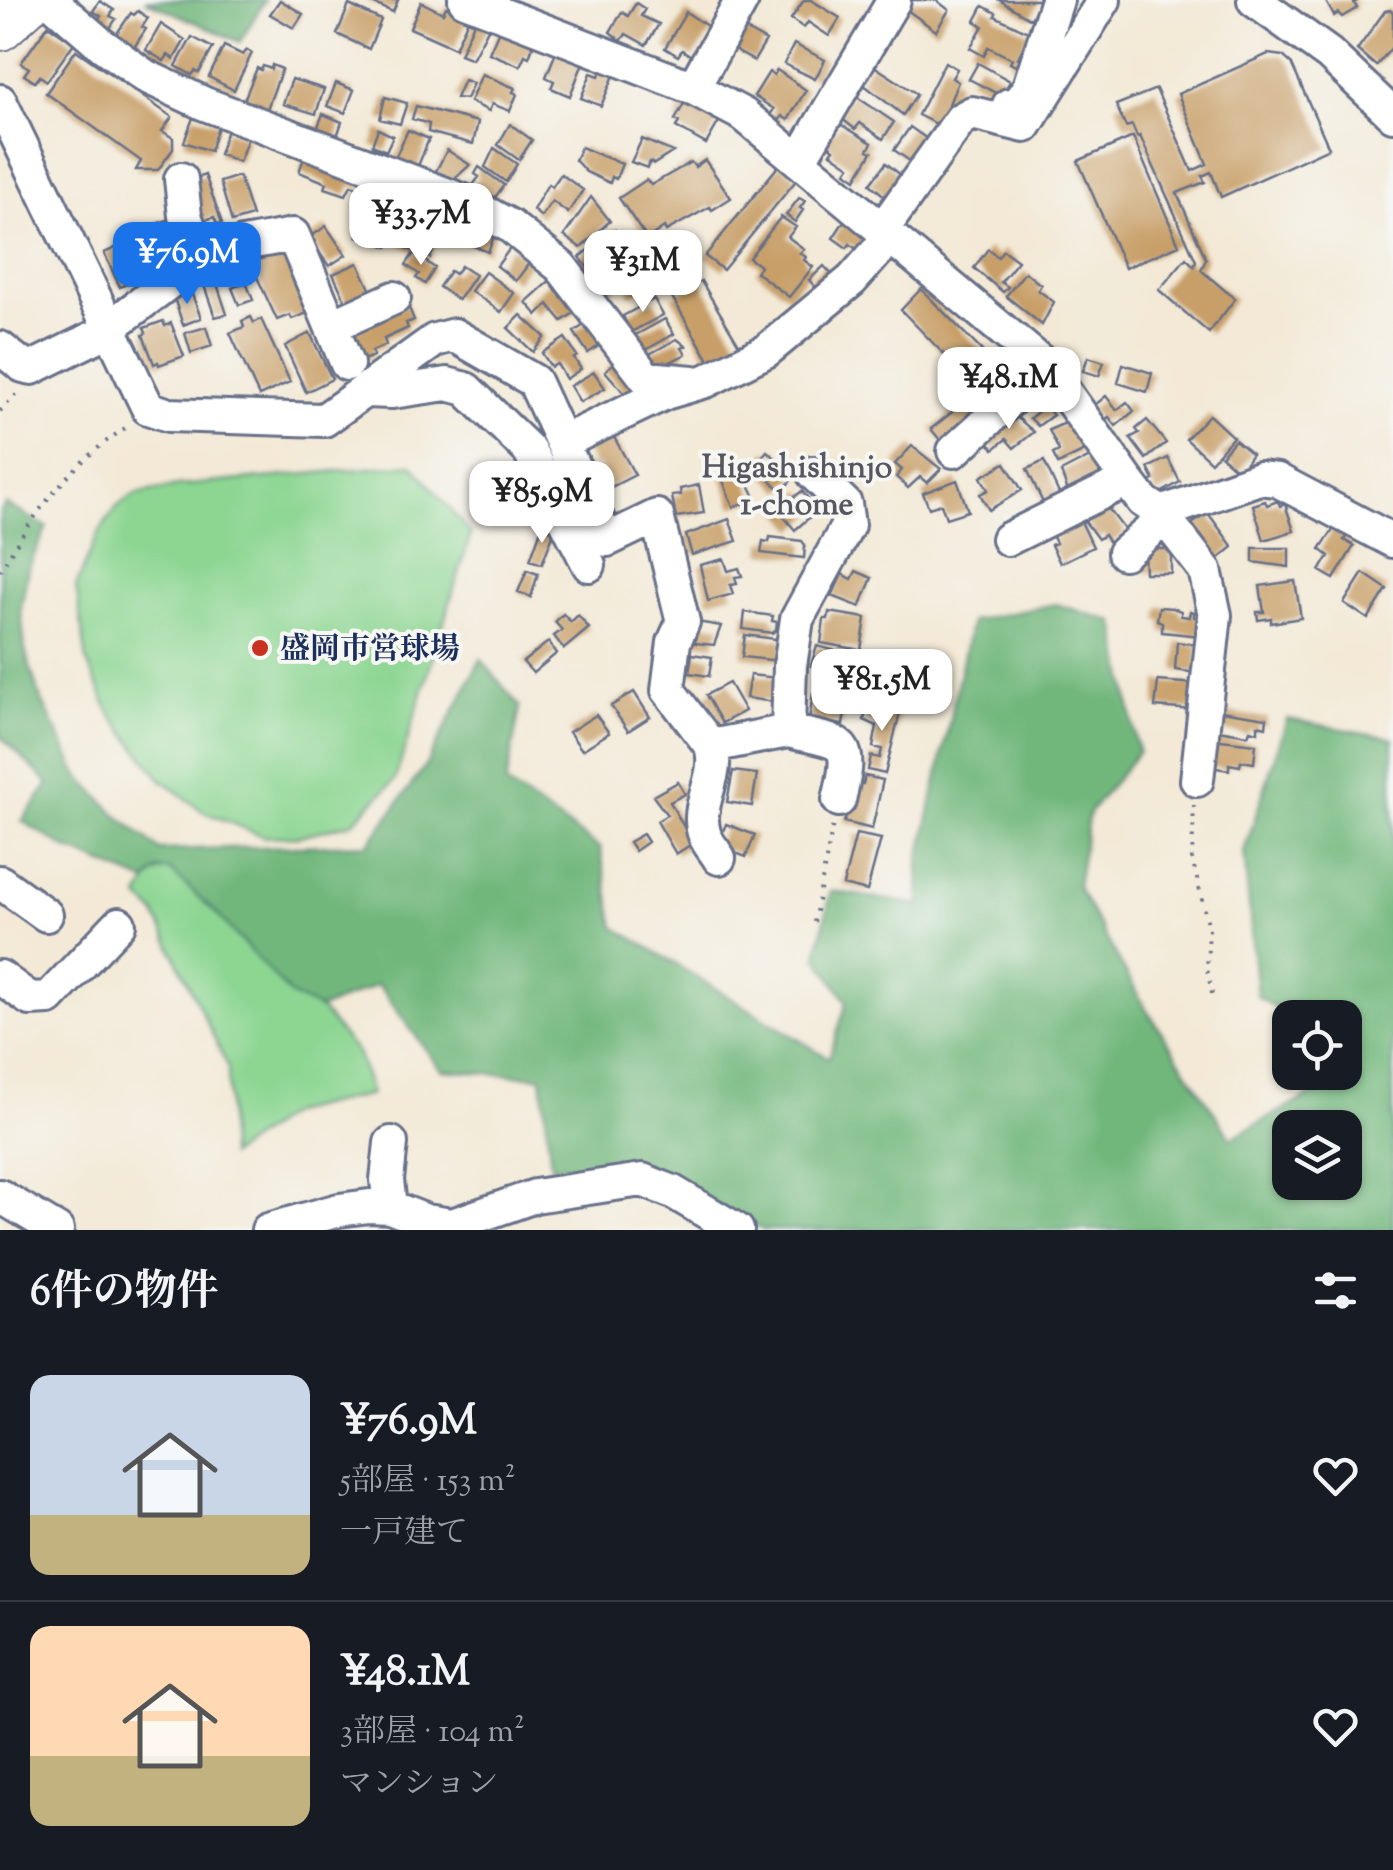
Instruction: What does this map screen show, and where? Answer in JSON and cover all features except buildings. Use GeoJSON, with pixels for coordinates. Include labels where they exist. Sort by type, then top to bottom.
{"type":"FeatureCollection","features":[{"type":"Feature","properties":{"kind":"highway"},"geometry":{"type":"LineString","coordinates":[[0,26],[30,0]]}},
{"type":"Feature","properties":{"kind":"street"},"geometry":{"type":"LineString","coordinates":[[50,0],[102,46],[145,76],[205,104],[414,180],[494,216],[562,267],[646,378],[693,382],[706,381],[766,351],[852,280],[961,120],[972,113],[1025,126],[1104,0]]}},
{"type":"Feature","properties":{"kind":"street"},"geometry":{"type":"LineString","coordinates":[[465,0],[510,8],[694,88],[744,116],[1048,367],[1143,501],[1163,515],[1206,570],[1214,615],[1197,780]]}},
{"type":"Feature","properties":{"kind":"street"},"geometry":{"type":"LineString","coordinates":[[694,88],[742,0]]}},
{"type":"Feature","properties":{"kind":"street"},"geometry":{"type":"LineString","coordinates":[[799,161],[894,0]]}},
{"type":"Feature","properties":{"kind":"street"},"geometry":{"type":"LineString","coordinates":[[981,116],[991,102],[1016,106],[1029,88],[1057,0]]}},
{"type":"Feature","properties":{"kind":"street"},"geometry":{"type":"LineString","coordinates":[[1254,0],[1329,54],[1393,115]]}},
{"type":"Feature","properties":{"kind":"street"},"geometry":{"type":"LineString","coordinates":[[0,102],[148,408],[170,415],[324,420],[355,378],[434,340],[454,335],[534,381],[607,540],[657,516],[683,622],[674,642],[668,690],[711,746],[716,760],[702,820],[705,836],[719,858]]}},
{"type":"Feature","properties":{"kind":"street"},"geometry":{"type":"LineString","coordinates":[[181,179],[185,216],[201,258]]}},
{"type":"Feature","properties":{"kind":"street"},"geometry":{"type":"LineString","coordinates":[[0,348],[22,366],[32,368],[109,328],[201,258],[293,234],[355,378],[392,392],[447,384],[466,389],[529,450],[589,566]]}},
{"type":"Feature","properties":{"kind":"street"},"geometry":{"type":"LineString","coordinates":[[332,326],[394,298]]}},
{"type":"Feature","properties":{"kind":"street"},"geometry":{"type":"LineString","coordinates":[[954,451],[1048,367]]}},
{"type":"Feature","properties":{"kind":"street"},"geometry":{"type":"LineString","coordinates":[[563,442],[693,382]]}},
{"type":"Feature","properties":{"kind":"street"},"geometry":{"type":"LineString","coordinates":[[788,732],[790,666],[797,619],[848,525],[845,504],[813,473]]}},
{"type":"Feature","properties":{"kind":"street"},"geometry":{"type":"LineString","coordinates":[[1124,554],[1163,515],[1259,478],[1277,480],[1393,541]]}},
{"type":"Feature","properties":{"kind":"street"},"geometry":{"type":"LineString","coordinates":[[1008,540],[1127,480]]}},
{"type":"Feature","properties":{"kind":"street"},"geometry":{"type":"LineString","coordinates":[[711,746],[788,732],[836,742],[848,759],[839,800]]}},
{"type":"Feature","properties":{"kind":"street"},"geometry":{"type":"LineString","coordinates":[[0,882],[46,916]]}},
{"type":"Feature","properties":{"kind":"street"},"geometry":{"type":"LineString","coordinates":[[0,977],[30,999],[49,998],[119,924]]}},
{"type":"Feature","properties":{"kind":"street"},"geometry":{"type":"LineString","coordinates":[[390,1207],[387,1180],[391,1143]]}},
{"type":"Feature","properties":{"kind":"street"},"geometry":{"type":"LineString","coordinates":[[268,1230],[340,1210],[390,1207],[426,1222],[452,1225],[535,1196],[642,1180],[673,1192],[737,1230]]}},
{"type":"Feature","properties":{"kind":"street"},"geometry":{"type":"LineString","coordinates":[[0,1196],[58,1230]]}},
{"type":"Feature","properties":{"kind":"path"},"geometry":{"type":"LineString","coordinates":[[0,572],[31,521],[64,480],[148,408]]}},
{"type":"Feature","properties":{"kind":"path"},"geometry":{"type":"LineString","coordinates":[[1197,780],[1192,859],[1209,928],[1207,968],[1213,999]]}},
{"type":"Feature","properties":{"kind":"path"},"geometry":{"type":"LineString","coordinates":[[814,922],[839,800]]}},
{"type":"Feature","properties":{"kind":"green space"},"geometry":{"type":"Polygon","coordinates":[[[145,0],[265,0],[240,42],[145,0]]]}},
{"type":"Feature","properties":{"kind":"green space","name":"盛岡市営球場"},"geometry":{"type":"Polygon","coordinates":[[[412,464],[471,534],[395,780],[352,823],[300,836],[264,837],[202,811],[160,778],[110,713],[87,662],[76,586],[99,532],[117,507],[135,494],[178,486],[412,464]]]}},
{"type":"Feature","properties":{"kind":"green space"},"geometry":{"type":"Polygon","coordinates":[[[6,504],[47,527],[28,569],[21,608],[25,650],[38,692],[78,775],[117,815],[160,850],[368,844],[426,765],[481,659],[520,707],[506,784],[600,848],[615,927],[829,1058],[847,1002],[817,956],[831,891],[920,905],[919,863],[971,621],[1056,604],[1115,622],[1138,752],[1089,813],[1077,886],[1145,1007],[1231,1138],[1272,1116],[1272,1200],[1362,1200],[1362,1110],[1283,1110],[1319,1090],[1362,1090],[1362,1000],[1272,1000],[1272,1006],[1257,996],[1244,852],[1287,719],[1393,738],[1393,1230],[763,1230],[646,1167],[551,1167],[542,1077],[441,1070],[378,985],[320,1009],[292,996],[214,911],[170,870],[158,870],[146,882],[67,849],[22,821],[49,784],[0,736],[0,511],[6,504]]]}},
{"type":"Feature","properties":{"kind":"green space"},"geometry":{"type":"Polygon","coordinates":[[[170,869],[292,996],[320,1009],[358,1054],[371,1094],[290,1113],[229,1156],[228,1067],[155,913],[139,898],[154,875],[170,869]]]}},
{"type":"Feature","properties":{"kind":"place","name":"盛岡市営球場"},"geometry":{"type":"Point","coordinates":[260,648]}},
{"type":"Feature","properties":{"kind":"district","name":"Higashishinjo 1-chome"},"geometry":{"type":"Point","coordinates":[797,484]}}]}
